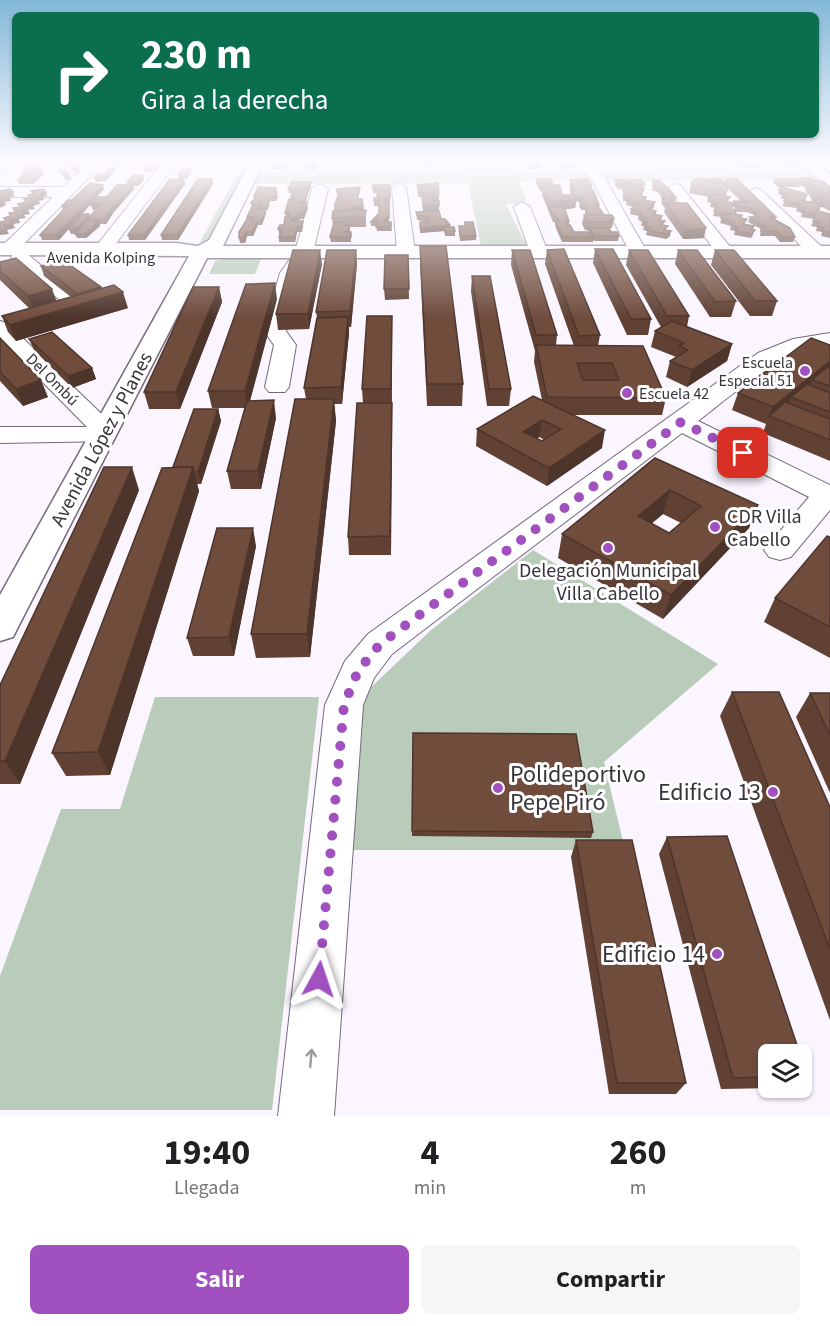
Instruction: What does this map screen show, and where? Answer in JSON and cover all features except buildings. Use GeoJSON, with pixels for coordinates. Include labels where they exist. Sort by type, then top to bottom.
{"type":"FeatureCollection","features":[{"type":"Feature","properties":{"kind":"main road","name":"Avenida López y Planes"},"geometry":{"type":"LineString","coordinates":[[0,627],[104,433],[200,243],[216,243],[231,214]]}},
{"type":"Feature","properties":{"kind":"main road","name":"Avenida Kolping"},"geometry":{"type":"LineString","coordinates":[[7,253],[173,256],[200,243]]}},
{"type":"Feature","properties":{"kind":"main road","name":"Avenida Kolping"},"geometry":{"type":"LineString","coordinates":[[7,253],[176,249],[200,243],[304,252],[824,252]]}},
{"type":"Feature","properties":{"kind":"street"},"geometry":{"type":"LineString","coordinates":[[45,214],[7,253],[76,304],[54,311]]}},
{"type":"Feature","properties":{"kind":"street"},"geometry":{"type":"LineString","coordinates":[[103,249],[130,214]]}},
{"type":"Feature","properties":{"kind":"street"},"geometry":{"type":"LineString","coordinates":[[277,387],[285,345],[275,331],[289,273],[304,252],[314,214]]}},
{"type":"Feature","properties":{"kind":"street"},"geometry":{"type":"LineString","coordinates":[[402,214],[406,252]]}},
{"type":"Feature","properties":{"kind":"street"},"geometry":{"type":"LineString","coordinates":[[525,214],[539,252]]}},
{"type":"Feature","properties":{"kind":"street"},"geometry":{"type":"LineString","coordinates":[[618,214],[638,252]]}},
{"type":"Feature","properties":{"kind":"street"},"geometry":{"type":"LineString","coordinates":[[695,214],[725,252]]}},
{"type":"Feature","properties":{"kind":"street"},"geometry":{"type":"LineString","coordinates":[[780,214],[824,252]]}},
{"type":"Feature","properties":{"kind":"street","name":"Del Ombú"},"geometry":{"type":"LineString","coordinates":[[7,325],[104,433]]}},
{"type":"Feature","properties":{"kind":"street"},"geometry":{"type":"LineString","coordinates":[[306,1116],[344,705],[358,671],[380,644],[766,358],[801,344],[830,340]]}},
{"type":"Feature","properties":{"kind":"street"},"geometry":{"type":"LineString","coordinates":[[681,422],[827,495],[780,550]]}},
{"type":"Feature","properties":{"kind":"street"},"geometry":{"type":"LineString","coordinates":[[0,435],[104,433]]}},
{"type":"Feature","properties":{"kind":"green space"},"geometry":{"type":"Polygon","coordinates":[[[215,214],[224,214],[210,241],[200,242],[215,214]]]}},
{"type":"Feature","properties":{"kind":"green space"},"geometry":{"type":"Polygon","coordinates":[[[474,214],[511,214],[527,246],[481,246],[474,214]]]}},
{"type":"Feature","properties":{"kind":"green space"},"geometry":{"type":"Polygon","coordinates":[[[261,259],[255,274],[209,274],[215,261],[261,259]]]}},
{"type":"Feature","properties":{"kind":"green space"},"geometry":{"type":"Polygon","coordinates":[[[533,550],[718,664],[604,762],[625,850],[349,850],[364,694],[430,631],[533,550]]]}},
{"type":"Feature","properties":{"kind":"green space"},"geometry":{"type":"Polygon","coordinates":[[[155,697],[319,697],[272,1110],[0,1110],[0,976],[61,809],[120,809],[155,697]]]}},
{"type":"Feature","properties":{"kind":"place","name":"Escuela Especial 51"},"geometry":{"type":"Point","coordinates":[805,371]}},
{"type":"Feature","properties":{"kind":"place","name":"Escuela 42"},"geometry":{"type":"Point","coordinates":[627,393]}},
{"type":"Feature","properties":{"kind":"place","name":"CDR Villa Cabello"},"geometry":{"type":"Point","coordinates":[715,527]}},
{"type":"Feature","properties":{"kind":"place","name":"Delegación Municipal Villa Cabello"},"geometry":{"type":"Point","coordinates":[608,548]}},
{"type":"Feature","properties":{"kind":"place","name":"Polideportivo Pepe Piró"},"geometry":{"type":"Point","coordinates":[498,788]}},
{"type":"Feature","properties":{"kind":"place","name":"Edificio 13"},"geometry":{"type":"Point","coordinates":[773,792]}},
{"type":"Feature","properties":{"kind":"place","name":"Edificio 14"},"geometry":{"type":"Point","coordinates":[717,954]}},
{"type":"Feature","properties":{"kind":"route"},"geometry":{"type":"LineString","coordinates":[[319,979],[344,705],[358,671],[380,644],[681,422],[743,453]]}}]}
